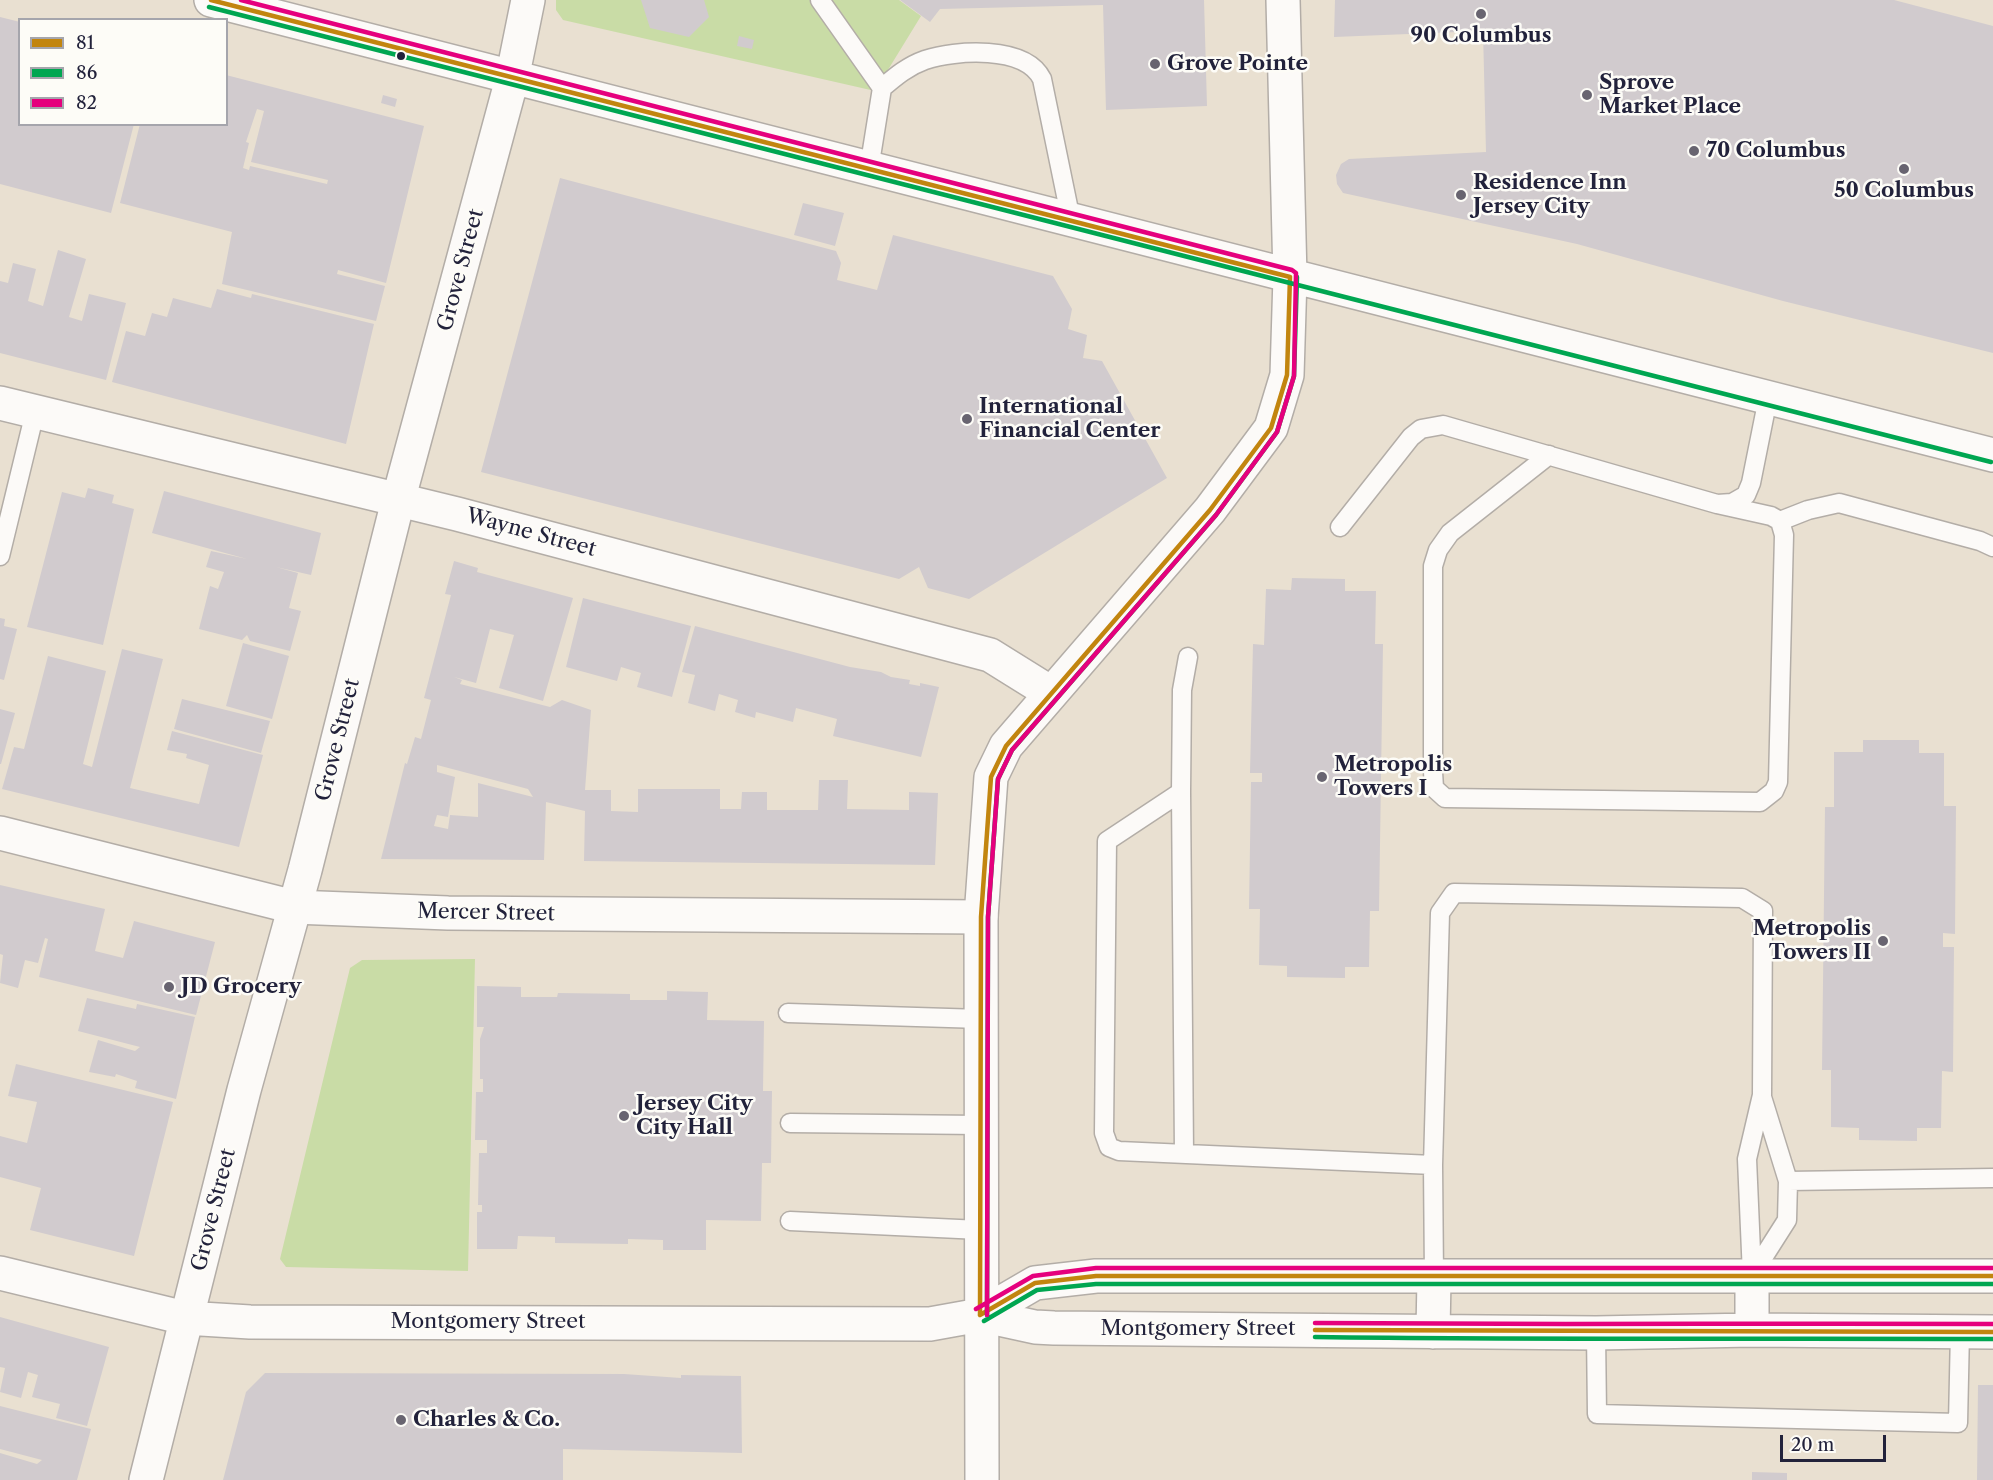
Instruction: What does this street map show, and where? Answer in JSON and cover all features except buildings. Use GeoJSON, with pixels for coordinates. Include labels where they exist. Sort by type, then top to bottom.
{"type":"FeatureCollection","features":[{"type":"Feature","properties":{"kind":"street"},"geometry":{"type":"LineString","coordinates":[[211,0],[512,79],[1993,455]]}},
{"type":"Feature","properties":{"kind":"street","name":"Grove Street"},"geometry":{"type":"LineString","coordinates":[[146,1480],[185,1318],[398,501],[512,79],[528,0]]}},
{"type":"Feature","properties":{"kind":"street"},"geometry":{"type":"LineString","coordinates":[[982,1480],[981,917],[991,777],[1006,746],[1210,510],[1271,428],[1287,375],[1290,277],[1283,0]]}},
{"type":"Feature","properties":{"kind":"street","name":"Wayne Street"},"geometry":{"type":"LineString","coordinates":[[0,403],[457,514],[990,655],[1051,693]]}},
{"type":"Feature","properties":{"kind":"street","name":"Mercer Street"},"geometry":{"type":"LineString","coordinates":[[0,832],[294,907],[448,913],[981,917]]}},
{"type":"Feature","properties":{"kind":"street","name":"Montgomery Street"},"geometry":{"type":"LineString","coordinates":[[0,1273],[185,1318],[250,1322],[930,1324],[980,1315],[1035,1283],[1062,1278],[1993,1276]]}},
{"type":"Feature","properties":{"kind":"street"},"geometry":{"type":"LineString","coordinates":[[1752,1275],[1752,1330]]}},
{"type":"Feature","properties":{"kind":"street"},"geometry":{"type":"LineString","coordinates":[[1433,1332],[1434,1278]]}},
{"type":"Feature","properties":{"kind":"street","name":"Montgomery Street"},"geometry":{"type":"LineString","coordinates":[[980,1315],[1035,1327],[1054,1328],[1596,1333],[1752,1330],[1993,1332]]}},
{"type":"Feature","properties":{"kind":"lane"},"geometry":{"type":"LineString","coordinates":[[819,0],[882,88]]}},
{"type":"Feature","properties":{"kind":"lane"},"geometry":{"type":"LineString","coordinates":[[869,169],[882,88],[903,70],[924,61],[953,54],[995,54],[1012,57],[1037,70],[1051,117],[1071,220]]}},
{"type":"Feature","properties":{"kind":"lane"},"geometry":{"type":"LineString","coordinates":[[1717,504],[1732,503],[1746,495],[1768,398]]}},
{"type":"Feature","properties":{"kind":"lane"},"geometry":{"type":"LineString","coordinates":[[0,556],[35,412]]}},
{"type":"Feature","properties":{"kind":"lane"},"geometry":{"type":"LineString","coordinates":[[1340,527],[1411,437],[1431,425],[1443,425],[1549,455],[1717,504],[1771,516],[1780,521],[1784,535],[1778,782],[1774,791],[1760,802],[1445,798],[1434,788],[1433,566],[1438,550],[1450,533],[1549,455]]}},
{"type":"Feature","properties":{"kind":"lane"},"geometry":{"type":"LineString","coordinates":[[1780,521],[1808,510],[1839,503],[1980,541],[1993,548]]}},
{"type":"Feature","properties":{"kind":"lane"},"geometry":{"type":"LineString","coordinates":[[1184,1154],[1180,792],[1182,690],[1188,657]]}},
{"type":"Feature","properties":{"kind":"lane"},"geometry":{"type":"LineString","coordinates":[[1180,792],[1107,841],[1104,1133],[1108,1148],[1119,1151],[1433,1165]]}},
{"type":"Feature","properties":{"kind":"lane"},"geometry":{"type":"LineString","coordinates":[[1434,1278],[1433,1165],[1440,913],[1454,893],[1742,897],[1763,911],[1762,1095],[1747,1159],[1752,1275]]}},
{"type":"Feature","properties":{"kind":"lane"},"geometry":{"type":"LineString","coordinates":[[788,1013],[981,1019]]}},
{"type":"Feature","properties":{"kind":"lane"},"geometry":{"type":"LineString","coordinates":[[1752,1275],[1787,1220],[1788,1181],[1762,1095]]}},
{"type":"Feature","properties":{"kind":"lane"},"geometry":{"type":"LineString","coordinates":[[790,1123],[980,1125]]}},
{"type":"Feature","properties":{"kind":"lane"},"geometry":{"type":"LineString","coordinates":[[1788,1181],[1993,1178]]}},
{"type":"Feature","properties":{"kind":"lane"},"geometry":{"type":"LineString","coordinates":[[790,1221],[980,1230]]}},
{"type":"Feature","properties":{"kind":"lane"},"geometry":{"type":"LineString","coordinates":[[1596,1333],[1597,1414],[1958,1422],[1960,1331]]}},
{"type":"Feature","properties":{"kind":"green space"},"geometry":{"type":"Polygon","coordinates":[[[556,0],[899,0],[921,16],[875,91],[563,20],[556,10],[556,0]]]}},
{"type":"Feature","properties":{"kind":"green space"},"geometry":{"type":"Polygon","coordinates":[[[475,959],[468,1271],[286,1267],[280,1259],[350,968],[362,960],[475,959]]]}},
{"type":"Feature","properties":{"kind":"transit line","name":"81"},"geometry":{"type":"LineString","coordinates":[[211,0],[1290,277]]}},
{"type":"Feature","properties":{"kind":"transit line","name":"82"},"geometry":{"type":"LineString","coordinates":[[241,0],[1292,270],[1296,273],[1294,376],[1277,432],[1216,515],[1012,750],[998,779],[988,917],[987,1315]]}},
{"type":"Feature","properties":{"kind":"transit line","name":"86"},"geometry":{"type":"LineString","coordinates":[[209,7],[1991,462]]}},
{"type":"Feature","properties":{"kind":"transit line","name":"81"},"geometry":{"type":"LineString","coordinates":[[980,1315],[981,917],[991,777],[1006,746],[1210,510],[1271,428],[1287,375],[1290,277]]}},
{"type":"Feature","properties":{"kind":"transit line","name":"86"},"geometry":{"type":"LineString","coordinates":[[987,1315],[988,917],[998,779],[1012,750],[1216,515],[1277,432],[1294,376],[1297,277]]}},
{"type":"Feature","properties":{"kind":"transit line","name":"82"},"geometry":{"type":"LineString","coordinates":[[976,1309],[1033,1276],[1096,1268],[1993,1268]]}},
{"type":"Feature","properties":{"kind":"transit line","name":"81"},"geometry":{"type":"LineString","coordinates":[[980,1315],[1035,1283],[1096,1276],[1993,1276]]}},
{"type":"Feature","properties":{"kind":"transit line","name":"86"},"geometry":{"type":"LineString","coordinates":[[984,1321],[1037,1290],[1096,1284],[1993,1284]]}},
{"type":"Feature","properties":{"kind":"transit line","name":"82"},"geometry":{"type":"LineString","coordinates":[[1315,1323],[1993,1324]]}},
{"type":"Feature","properties":{"kind":"transit line","name":"81"},"geometry":{"type":"LineString","coordinates":[[1315,1330],[1993,1332]]}},
{"type":"Feature","properties":{"kind":"transit line","name":"86"},"geometry":{"type":"LineString","coordinates":[[1315,1337],[1993,1339]]}},
{"type":"Feature","properties":{"kind":"place","name":"90 Columbus"},"geometry":{"type":"Point","coordinates":[1481,14]}},
{"type":"Feature","properties":{"kind":"place","name":"Grove Pointe"},"geometry":{"type":"Point","coordinates":[1155,64]}},
{"type":"Feature","properties":{"kind":"place","name":"Sprove Market Place"},"geometry":{"type":"Point","coordinates":[1587,95]}},
{"type":"Feature","properties":{"kind":"place","name":"70 Columbus"},"geometry":{"type":"Point","coordinates":[1694,151]}},
{"type":"Feature","properties":{"kind":"place","name":"50 Columbus"},"geometry":{"type":"Point","coordinates":[1904,169]}},
{"type":"Feature","properties":{"kind":"place","name":"Residence Inn Jersey City"},"geometry":{"type":"Point","coordinates":[1461,195]}},
{"type":"Feature","properties":{"kind":"place","name":"International Financial Center"},"geometry":{"type":"Point","coordinates":[967,419]}},
{"type":"Feature","properties":{"kind":"place","name":"Metropolis Towers I"},"geometry":{"type":"Point","coordinates":[1322,777]}},
{"type":"Feature","properties":{"kind":"place","name":"Metropolis Towers II"},"geometry":{"type":"Point","coordinates":[1883,941]}},
{"type":"Feature","properties":{"kind":"place","name":"JD Grocery"},"geometry":{"type":"Point","coordinates":[169,987]}},
{"type":"Feature","properties":{"kind":"place","name":"Jersey City City Hall"},"geometry":{"type":"Point","coordinates":[624,1116]}},
{"type":"Feature","properties":{"kind":"place","name":"Charles & Co."},"geometry":{"type":"Point","coordinates":[401,1420]}}]}
